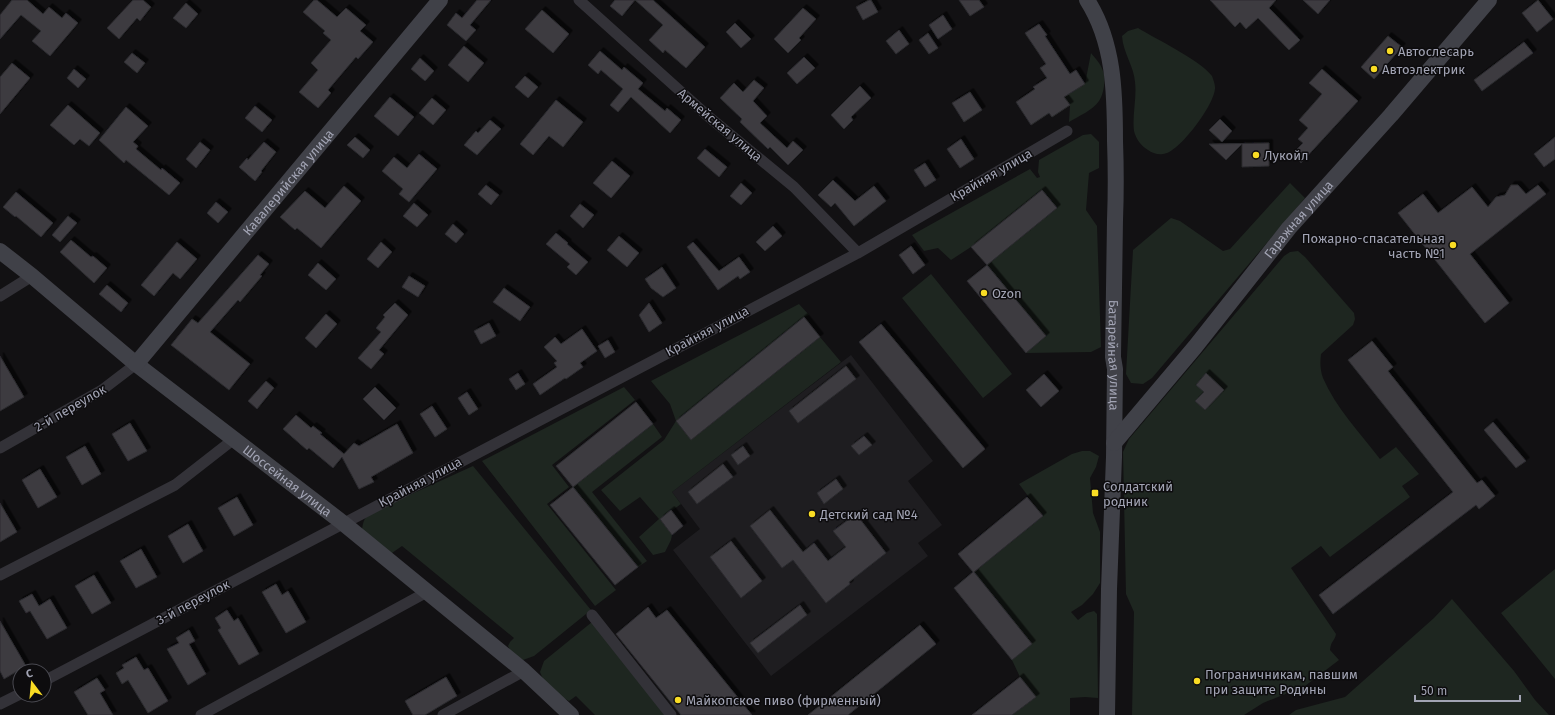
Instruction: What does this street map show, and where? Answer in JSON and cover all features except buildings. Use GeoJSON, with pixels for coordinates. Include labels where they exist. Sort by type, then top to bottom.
{"type":"FeatureCollection","features":[{"type":"Feature","properties":{"kind":"main road","name":"Кавалерийская улица"},"geometry":{"type":"LineString","coordinates":[[136,364],[440,0]]}},
{"type":"Feature","properties":{"kind":"main road","name":"Батарейная улица"},"geometry":{"type":"LineString","coordinates":[[1087,0],[1100,25],[1108,49],[1115,106],[1114,443],[1107,715]]}},
{"type":"Feature","properties":{"kind":"main road","name":"Гаражная улица"},"geometry":{"type":"LineString","coordinates":[[1114,443],[1290,228],[1391,115],[1489,0]]}},
{"type":"Feature","properties":{"kind":"main road","name":"Шоссейная улица"},"geometry":{"type":"LineString","coordinates":[[0,251],[32,276],[136,364],[343,523],[524,671],[571,715]]}},
{"type":"Feature","properties":{"kind":"street","name":"Армейская улица"},"geometry":{"type":"LineString","coordinates":[[579,0],[709,117],[794,187],[858,253]]}},
{"type":"Feature","properties":{"kind":"street","name":"Крайняя улица"},"geometry":{"type":"LineString","coordinates":[[343,523],[858,253],[1067,131]]}},
{"type":"Feature","properties":{"kind":"street"},"geometry":{"type":"LineString","coordinates":[[0,296],[32,276]]}},
{"type":"Feature","properties":{"kind":"street","name":"2-й переулок"},"geometry":{"type":"LineString","coordinates":[[0,448],[102,390],[136,364]]}},
{"type":"Feature","properties":{"kind":"street"},"geometry":{"type":"LineString","coordinates":[[0,575],[175,485],[234,439]]}},
{"type":"Feature","properties":{"kind":"street","name":"3-й переулок"},"geometry":{"type":"LineString","coordinates":[[52,677],[343,523]]}},
{"type":"Feature","properties":{"kind":"street"},"geometry":{"type":"LineString","coordinates":[[201,715],[427,592]]}},
{"type":"Feature","properties":{"kind":"street"},"geometry":{"type":"LineString","coordinates":[[592,615],[671,715]]}},
{"type":"Feature","properties":{"kind":"street"},"geometry":{"type":"LineString","coordinates":[[443,715],[524,671]]}},
{"type":"Feature","properties":{"kind":"street"},"geometry":{"type":"LineString","coordinates":[[0,704],[12,698]]}},
{"type":"Feature","properties":{"kind":"shaded area"},"geometry":{"type":"Polygon","coordinates":[[[1138,28],[1198,63],[1212,76],[1215,84],[1214,94],[1210,104],[1187,137],[1170,151],[1163,154],[1155,154],[1145,148],[1139,142],[1134,131],[1135,82],[1133,70],[1124,48],[1122,36],[1128,31],[1138,28]]]}},
{"type":"Feature","properties":{"kind":"shaded area"},"geometry":{"type":"Polygon","coordinates":[[[1091,53],[1098,61],[1104,74],[1103,91],[1099,101],[1093,107],[1086,113],[1069,122],[1070,106],[1064,97],[1085,84],[1091,53]]]}},
{"type":"Feature","properties":{"kind":"shaded area"},"geometry":{"type":"Polygon","coordinates":[[[1091,134],[1099,142],[1099,168],[1089,173],[1086,210],[1097,226],[1101,347],[1091,352],[1026,353],[1045,336],[987,265],[1057,208],[1042,190],[971,247],[951,260],[938,248],[924,251],[912,235],[1030,169],[1037,178],[1040,177],[1038,172],[1039,160],[1083,135],[1091,134]]]}},
{"type":"Feature","properties":{"kind":"shaded area"},"geometry":{"type":"Polygon","coordinates":[[[1290,183],[1305,198],[1152,378],[1143,384],[1131,383],[1126,374],[1133,250],[1171,218],[1180,221],[1223,251],[1230,249],[1290,183]]]}},
{"type":"Feature","properties":{"kind":"shaded area"},"geometry":{"type":"Polygon","coordinates":[[[1298,251],[1354,313],[1355,319],[1353,325],[1321,354],[1321,372],[1328,389],[1349,420],[1380,459],[1396,447],[1419,474],[1402,486],[1410,497],[1330,557],[1321,546],[1291,568],[1336,634],[1330,650],[1339,660],[1305,686],[1263,703],[1244,715],[1132,715],[1134,612],[1126,594],[1123,452],[1129,439],[1284,256],[1290,252],[1298,251]]]}},
{"type":"Feature","properties":{"kind":"shaded area"},"geometry":{"type":"Polygon","coordinates":[[[931,274],[1012,374],[983,398],[902,298],[931,274]]]}},
{"type":"Feature","properties":{"kind":"shaded area"},"geometry":{"type":"Polygon","coordinates":[[[799,304],[809,315],[804,317],[676,421],[670,404],[651,381],[799,304]]]}},
{"type":"Feature","properties":{"kind":"shaded area"},"geometry":{"type":"Polygon","coordinates":[[[820,337],[841,362],[672,492],[681,504],[660,519],[672,535],[671,540],[665,552],[653,555],[639,537],[659,519],[640,497],[620,511],[601,490],[664,440],[676,421],[691,440],[820,337]]]}},
{"type":"Feature","properties":{"kind":"shaded area","name":"Детский сад №4"},"geometry":{"type":"Polygon","coordinates":[[[851,355],[933,461],[908,481],[942,525],[918,543],[928,556],[771,676],[673,550],[700,529],[672,492],[851,355]]]}},
{"type":"Feature","properties":{"kind":"shaded area"},"geometry":{"type":"Polygon","coordinates":[[[624,387],[635,400],[552,465],[569,487],[547,504],[616,590],[595,606],[482,461],[624,387]]]}},
{"type":"Feature","properties":{"kind":"shaded area"},"geometry":{"type":"Polygon","coordinates":[[[653,424],[662,437],[592,492],[647,561],[638,567],[573,487],[653,424]]]}},
{"type":"Feature","properties":{"kind":"shaded area"},"geometry":{"type":"Polygon","coordinates":[[[1082,451],[1090,451],[1099,456],[1096,467],[1090,478],[1093,513],[1100,532],[1100,583],[1093,594],[1082,605],[1071,612],[1078,620],[1087,613],[1094,611],[1097,614],[1098,698],[1070,698],[1070,715],[1012,715],[1036,697],[1020,677],[1012,660],[1032,644],[974,572],[1043,516],[1019,484],[1072,454],[1082,451]]]}},
{"type":"Feature","properties":{"kind":"shaded area"},"geometry":{"type":"Polygon","coordinates":[[[473,466],[591,610],[534,656],[523,660],[511,652],[508,646],[514,638],[402,546],[392,553],[387,553],[362,530],[364,520],[370,513],[473,466]]]}},
{"type":"Feature","properties":{"kind":"shaded area"},"geometry":{"type":"Polygon","coordinates":[[[1555,569],[1555,679],[1501,613],[1555,569]]]}},
{"type":"Feature","properties":{"kind":"shaded area"},"geometry":{"type":"Polygon","coordinates":[[[1452,599],[1514,671],[1535,700],[1549,715],[1289,715],[1296,710],[1345,697],[1434,618],[1452,599]]]}},
{"type":"Feature","properties":{"kind":"shaded area"},"geometry":{"type":"Polygon","coordinates":[[[592,622],[665,715],[595,715],[576,696],[569,701],[560,696],[548,685],[540,672],[544,661],[592,622]]]}},
{"type":"Feature","properties":{"kind":"place","name":"Автослесарь"},"geometry":{"type":"Point","coordinates":[1390,51]}},
{"type":"Feature","properties":{"kind":"place","name":"Автоэлектрик"},"geometry":{"type":"Point","coordinates":[1374,69]}},
{"type":"Feature","properties":{"kind":"place","name":"Лукойл"},"geometry":{"type":"Point","coordinates":[1256,155]}},
{"type":"Feature","properties":{"kind":"place","name":"Пожарно-спасательная часть №1"},"geometry":{"type":"Point","coordinates":[1453,245]}},
{"type":"Feature","properties":{"kind":"place","name":"Ozon"},"geometry":{"type":"Point","coordinates":[984,293]}},
{"type":"Feature","properties":{"kind":"place","name":"Солдатский родник"},"geometry":{"type":"Point","coordinates":[1095,493]}},
{"type":"Feature","properties":{"kind":"place","name":"Детский сад №4"},"geometry":{"type":"Point","coordinates":[812,514]}},
{"type":"Feature","properties":{"kind":"place","name":"Пограничникам, павшим при защите Родины"},"geometry":{"type":"Point","coordinates":[1197,681]}},
{"type":"Feature","properties":{"kind":"place","name":"Майкопское пиво (фирменный)"},"geometry":{"type":"Point","coordinates":[678,700]}}]}
